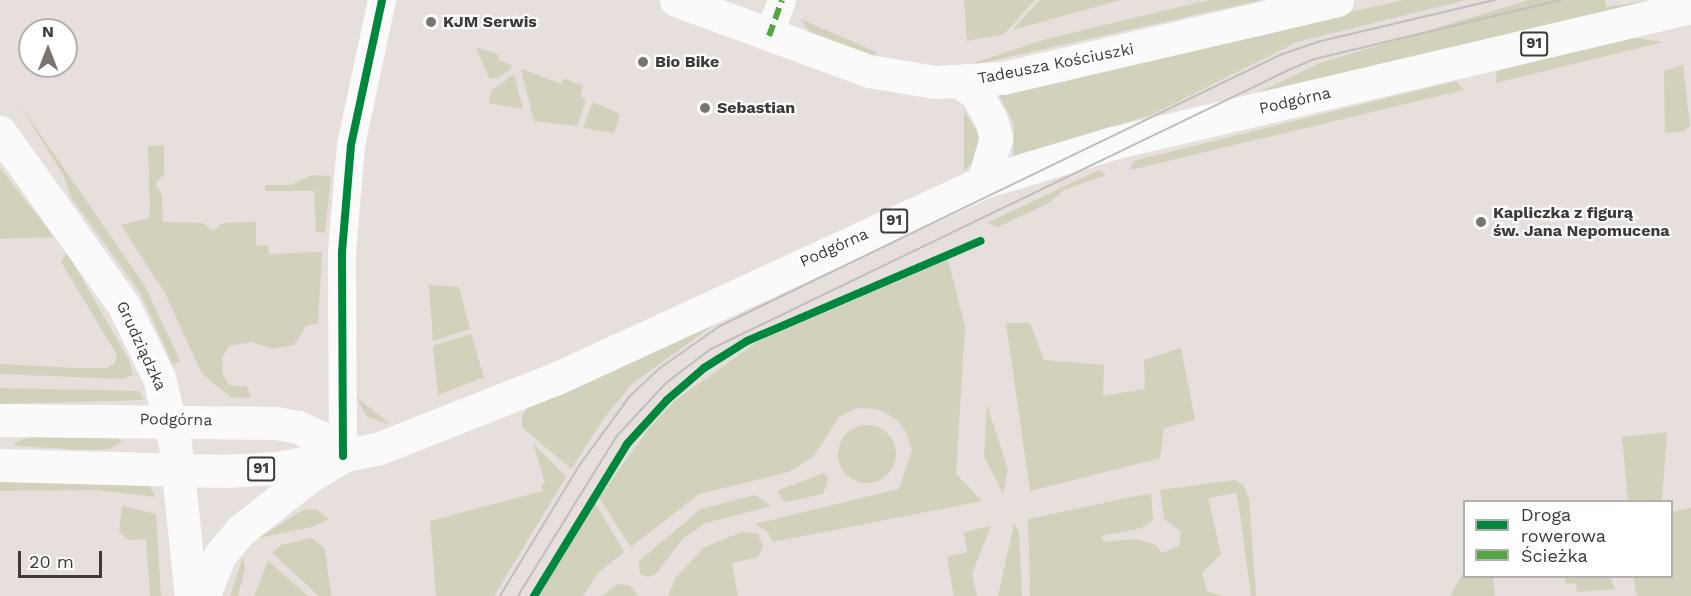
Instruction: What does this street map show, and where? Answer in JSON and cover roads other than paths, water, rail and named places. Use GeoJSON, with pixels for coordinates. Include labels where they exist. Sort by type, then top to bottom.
{"type":"FeatureCollection","features":[{"type":"Feature","properties":{"kind":"main road","name":"Tadeusza Kościuszki"},"geometry":{"type":"LineString","coordinates":[[676,0],[770,36],[904,79],[960,82],[1072,63],[1336,0]]}},
{"type":"Feature","properties":{"kind":"main road","name":"Podgórna"},"geometry":{"type":"LineString","coordinates":[[14,465],[179,470],[276,468],[343,456],[404,441],[555,379],[983,182],[1099,146],[1691,10]]}},
{"type":"Feature","properties":{"kind":"main road"},"geometry":{"type":"LineString","coordinates":[[960,82],[976,93],[992,120],[996,138],[983,182]]}},
{"type":"Feature","properties":{"kind":"main road","name":"Grudziądzka"},"geometry":{"type":"LineString","coordinates":[[0,132],[123,306],[159,378],[172,420],[179,470],[190,596]]}},
{"type":"Feature","properties":{"kind":"main road","name":"Podgórna"},"geometry":{"type":"LineString","coordinates":[[0,420],[172,420],[298,427],[330,442],[343,456]]}},
{"type":"Feature","properties":{"kind":"main road"},"geometry":{"type":"LineString","coordinates":[[203,596],[220,555],[240,531],[307,478],[343,456]]}},
{"type":"Feature","properties":{"kind":"street"},"geometry":{"type":"LineString","coordinates":[[343,456],[342,252],[351,145],[382,0]]}},
{"type":"Feature","properties":{"kind":"street"},"geometry":{"type":"LineString","coordinates":[[770,36],[782,0]]}},
{"type":"Feature","properties":{"kind":"tram line"},"geometry":{"type":"LineString","coordinates":[[500,596],[579,466],[630,396],[660,368],[720,326],[1280,55],[1317,42],[1495,0]]}},
{"type":"Feature","properties":{"kind":"tram line"},"geometry":{"type":"LineString","coordinates":[[518,596],[617,436],[666,383],[711,349],[1315,59],[1560,0]]}},
{"type":"Feature","properties":{"kind":"place","name":"KJM Serwis"},"geometry":{"type":"Point","coordinates":[431,22]}},
{"type":"Feature","properties":{"kind":"place","name":"Bio Bike"},"geometry":{"type":"Point","coordinates":[643,62]}},
{"type":"Feature","properties":{"kind":"place","name":"Sebastian"},"geometry":{"type":"Point","coordinates":[705,108]}},
{"type":"Feature","properties":{"kind":"place","name":"Kapliczka z figurą św. Jana Nepomucena"},"geometry":{"type":"Point","coordinates":[1481,222]}}]}
